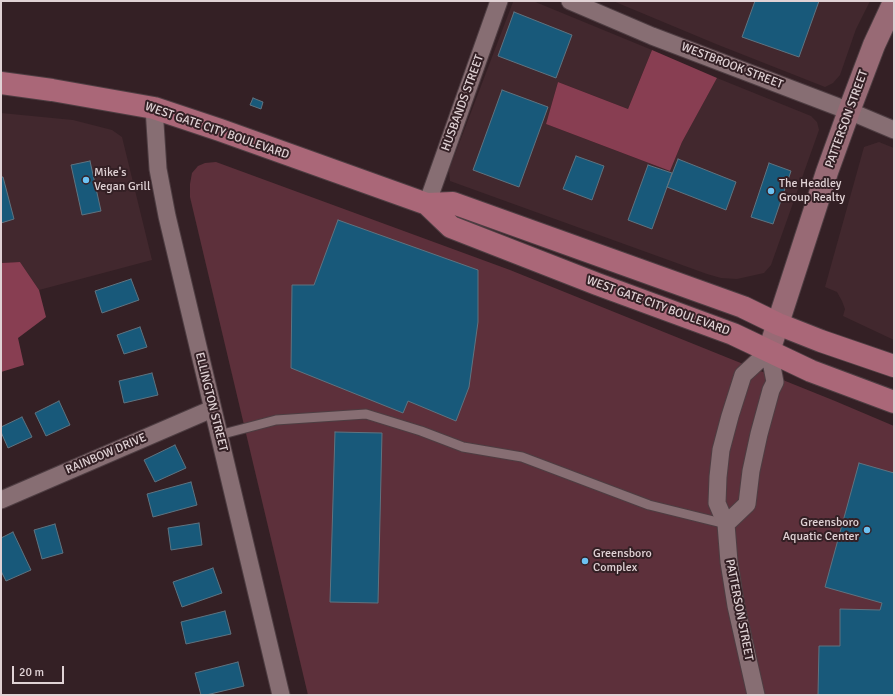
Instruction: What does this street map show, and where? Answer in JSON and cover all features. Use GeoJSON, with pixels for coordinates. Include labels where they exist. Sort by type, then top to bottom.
{"type":"FeatureCollection","features":[{"type":"Feature","properties":{"kind":"main road","name":"PATTERSON STREET"},"geometry":{"type":"LineString","coordinates":[[769,351],[825,178],[874,45],[894,2]]}},
{"type":"Feature","properties":{"kind":"main road","name":"WEST GATE CITY BOULEVARD"},"geometry":{"type":"LineString","coordinates":[[1,83],[52,90],[154,108],[427,204],[453,203],[743,307],[778,324],[821,341],[894,366]]}},
{"type":"Feature","properties":{"kind":"main road","name":"WEST GATE CITY BOULEVARD"},"geometry":{"type":"LineString","coordinates":[[427,204],[451,227],[597,284],[733,334],[812,371],[894,402]]}},
{"type":"Feature","properties":{"kind":"street","name":"HUSBANDS STREET"},"geometry":{"type":"LineString","coordinates":[[427,204],[499,1]]}},
{"type":"Feature","properties":{"kind":"street","name":"WESTBROOK STREET"},"geometry":{"type":"LineString","coordinates":[[570,1],[652,36],[849,111],[894,130]]}},
{"type":"Feature","properties":{"kind":"street","name":"ELLINGTON STREET"},"geometry":{"type":"LineString","coordinates":[[154,108],[158,169],[166,216],[219,435],[277,694]]}},
{"type":"Feature","properties":{"kind":"street","name":"PATTERSON STREET"},"geometry":{"type":"LineString","coordinates":[[726,524],[747,504],[758,434],[775,382],[769,351]]}},
{"type":"Feature","properties":{"kind":"street","name":"PATTERSON STREET"},"geometry":{"type":"LineString","coordinates":[[756,695],[736,606],[729,562],[726,524],[717,503],[717,496],[722,450],[730,416],[743,375],[769,351]]}},
{"type":"Feature","properties":{"kind":"street","name":"RAINBOW DRIVE"},"geometry":{"type":"LineString","coordinates":[[1,500],[212,408]]}},
{"type":"Feature","properties":{"kind":"lane"},"geometry":{"type":"LineString","coordinates":[[219,435],[276,420],[366,414],[421,431],[462,447],[522,457],[649,505],[726,524]]}},
{"type":"Feature","properties":{"kind":"shaded area"},"geometry":{"type":"Polygon","coordinates":[[[533,1],[652,50],[628,109],[558,82],[546,124],[670,171],[682,142],[717,78],[811,116],[817,122],[819,130],[771,265],[764,273],[737,279],[721,278],[707,274],[450,181],[449,170],[513,2],[533,1]]]}},
{"type":"Feature","properties":{"kind":"shaded area"},"geometry":{"type":"Polygon","coordinates":[[[613,1],[870,1],[856,29],[840,75],[833,83],[825,87],[613,1]]]}},
{"type":"Feature","properties":{"kind":"shaded area"},"geometry":{"type":"Polygon","coordinates":[[[652,50],[717,78],[682,142],[670,171],[546,124],[558,82],[628,109],[652,50]]]}},
{"type":"Feature","properties":{"kind":"shaded area"},"geometry":{"type":"Polygon","coordinates":[[[1,113],[73,120],[112,130],[122,137],[152,260],[39,290],[20,262],[1,263],[1,113]]]}},
{"type":"Feature","properties":{"kind":"shaded area"},"geometry":{"type":"Polygon","coordinates":[[[879,142],[894,148],[894,340],[843,316],[845,309],[837,292],[825,287],[864,147],[879,142]]]}},
{"type":"Feature","properties":{"kind":"shaded area","name":"Greensboro Complex"},"geometry":{"type":"Polygon","coordinates":[[[216,162],[510,270],[894,426],[894,695],[308,695],[190,197],[192,173],[198,166],[205,163],[216,162]]]}},
{"type":"Feature","properties":{"kind":"shaded area"},"geometry":{"type":"Polygon","coordinates":[[[20,262],[39,290],[46,317],[18,338],[24,365],[1,372],[1,263],[20,262]]]}},
{"type":"Feature","properties":{"kind":"building"},"geometry":{"type":"Polygon","coordinates":[[[755,1],[819,1],[799,57],[742,37],[755,1]]]}},
{"type":"Feature","properties":{"kind":"building"},"geometry":{"type":"Polygon","coordinates":[[[514,12],[572,35],[556,78],[498,56],[514,12]]]}},
{"type":"Feature","properties":{"kind":"building"},"geometry":{"type":"Polygon","coordinates":[[[502,90],[548,107],[519,187],[473,170],[502,90]]]}},
{"type":"Feature","properties":{"kind":"building"},"geometry":{"type":"Polygon","coordinates":[[[253,98],[263,102],[261,109],[250,105],[253,98]]]}},
{"type":"Feature","properties":{"kind":"building"},"geometry":{"type":"Polygon","coordinates":[[[576,156],[604,166],[592,200],[563,189],[576,156]]]}},
{"type":"Feature","properties":{"kind":"building"},"geometry":{"type":"Polygon","coordinates":[[[678,159],[736,182],[726,210],[667,187],[678,159]]]}},
{"type":"Feature","properties":{"kind":"building"},"geometry":{"type":"Polygon","coordinates":[[[90,161],[101,211],[82,215],[71,165],[90,161]]]}},
{"type":"Feature","properties":{"kind":"building"},"geometry":{"type":"Polygon","coordinates":[[[769,163],[791,171],[773,224],[751,217],[769,163]]]}},
{"type":"Feature","properties":{"kind":"building"},"geometry":{"type":"Polygon","coordinates":[[[648,165],[672,173],[652,229],[628,220],[648,165]]]}},
{"type":"Feature","properties":{"kind":"building"},"geometry":{"type":"Polygon","coordinates":[[[1,177],[3,177],[14,219],[1,223],[1,177]]]}},
{"type":"Feature","properties":{"kind":"building"},"geometry":{"type":"Polygon","coordinates":[[[338,220],[478,270],[478,322],[469,387],[456,421],[408,401],[403,413],[291,368],[292,285],[314,285],[338,220]]]}},
{"type":"Feature","properties":{"kind":"building"},"geometry":{"type":"Polygon","coordinates":[[[131,279],[139,300],[102,313],[95,291],[131,279]]]}},
{"type":"Feature","properties":{"kind":"building"},"geometry":{"type":"Polygon","coordinates":[[[140,327],[147,347],[124,354],[117,335],[140,327]]]}},
{"type":"Feature","properties":{"kind":"building"},"geometry":{"type":"Polygon","coordinates":[[[152,373],[158,395],[124,403],[119,381],[152,373]]]}},
{"type":"Feature","properties":{"kind":"building"},"geometry":{"type":"Polygon","coordinates":[[[59,401],[70,425],[46,436],[35,413],[59,401]]]}},
{"type":"Feature","properties":{"kind":"building"},"geometry":{"type":"Polygon","coordinates":[[[22,417],[32,437],[8,448],[1,432],[1,427],[22,417]]]}},
{"type":"Feature","properties":{"kind":"building"},"geometry":{"type":"Polygon","coordinates":[[[335,432],[382,433],[378,603],[330,602],[335,432]]]}},
{"type":"Feature","properties":{"kind":"building"},"geometry":{"type":"Polygon","coordinates":[[[175,445],[186,468],[155,482],[144,460],[175,445]]]}},
{"type":"Feature","properties":{"kind":"building","name":"Greensboro Aquatic Center"},"geometry":{"type":"Polygon","coordinates":[[[859,463],[894,473],[894,695],[818,695],[819,646],[840,646],[840,609],[880,610],[882,603],[825,587],[859,463]]]}},
{"type":"Feature","properties":{"kind":"building"},"geometry":{"type":"Polygon","coordinates":[[[191,482],[197,505],[153,517],[147,494],[191,482]]]}},
{"type":"Feature","properties":{"kind":"building"},"geometry":{"type":"Polygon","coordinates":[[[199,523],[202,545],[171,550],[168,528],[199,523]]]}},
{"type":"Feature","properties":{"kind":"building"},"geometry":{"type":"Polygon","coordinates":[[[55,524],[63,553],[42,559],[34,530],[55,524]]]}},
{"type":"Feature","properties":{"kind":"building"},"geometry":{"type":"Polygon","coordinates":[[[13,532],[31,570],[6,581],[1,571],[1,538],[13,532]]]}},
{"type":"Feature","properties":{"kind":"building"},"geometry":{"type":"Polygon","coordinates":[[[213,568],[222,593],[182,607],[173,582],[213,568]]]}},
{"type":"Feature","properties":{"kind":"building"},"geometry":{"type":"Polygon","coordinates":[[[225,611],[231,634],[186,644],[181,622],[225,611]]]}},
{"type":"Feature","properties":{"kind":"building"},"geometry":{"type":"Polygon","coordinates":[[[238,662],[244,686],[201,695],[195,673],[238,662]]]}},
{"type":"Feature","properties":{"kind":"place","name":"Mike's Vegan Grill"},"geometry":{"type":"Point","coordinates":[86,180]}},
{"type":"Feature","properties":{"kind":"place","name":"The Headley Group Realty"},"geometry":{"type":"Point","coordinates":[771,191]}},
{"type":"Feature","properties":{"kind":"place","name":"Greensboro Aquatic Center"},"geometry":{"type":"Point","coordinates":[867,530]}},
{"type":"Feature","properties":{"kind":"place","name":"Greensboro Complex"},"geometry":{"type":"Point","coordinates":[585,561]}}]}
